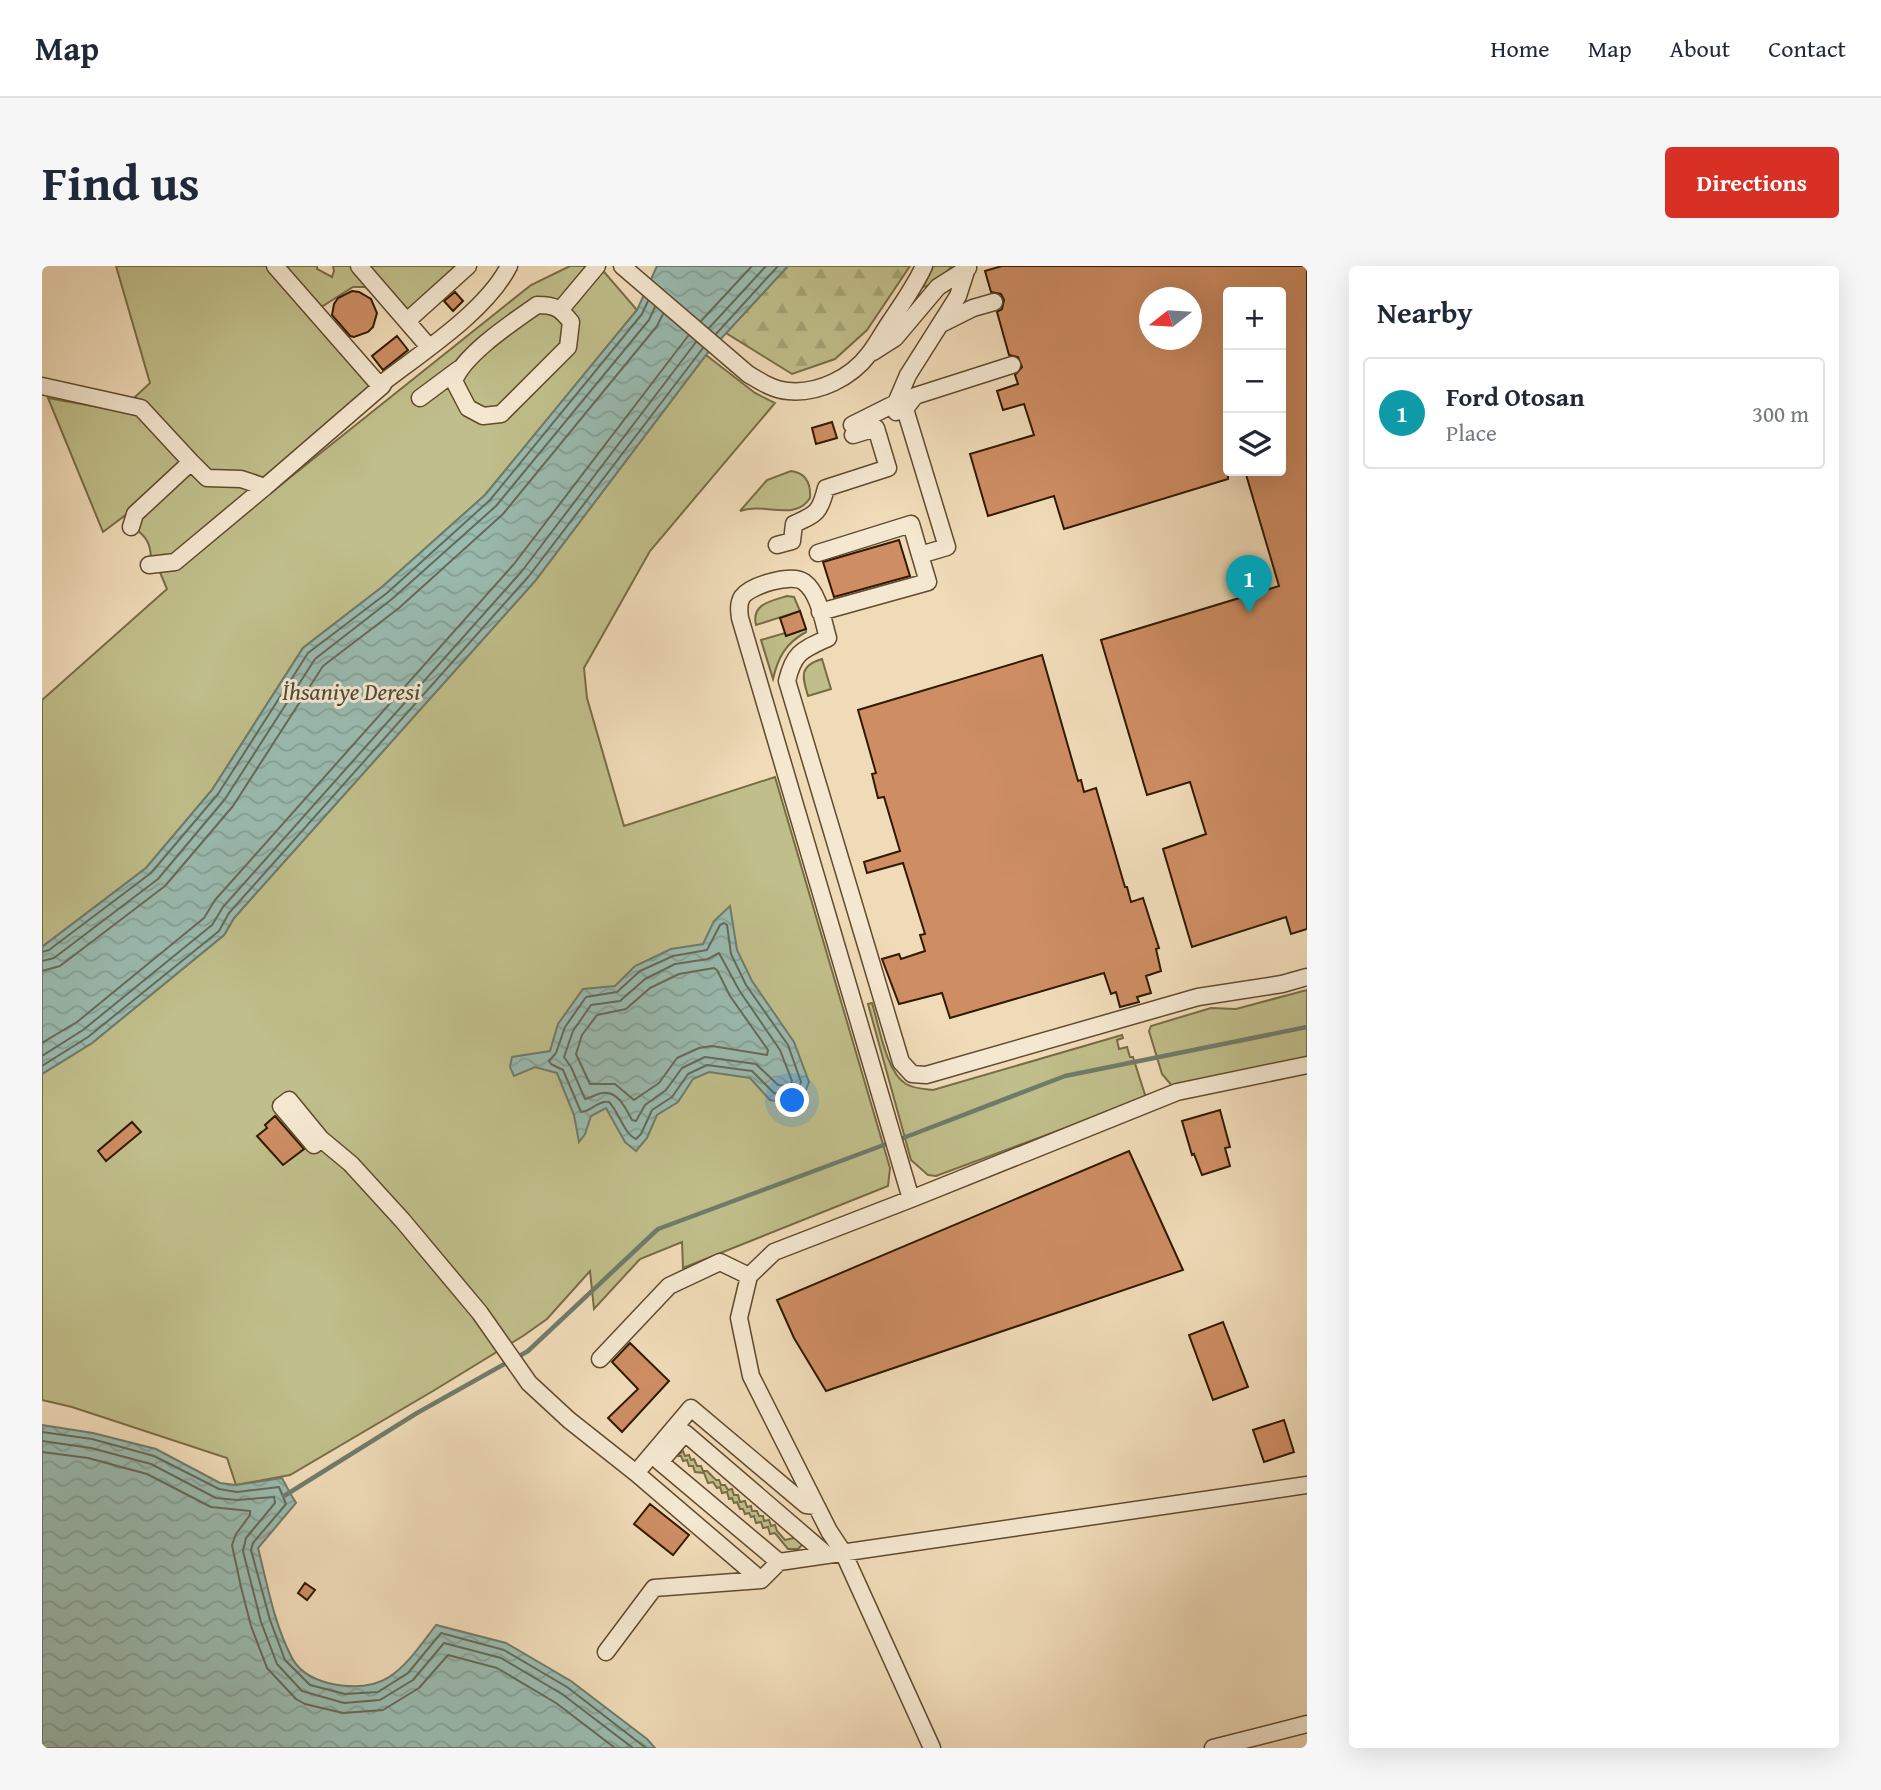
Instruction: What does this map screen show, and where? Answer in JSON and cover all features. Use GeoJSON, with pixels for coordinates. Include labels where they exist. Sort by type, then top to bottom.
{"type":"FeatureCollection","features":[{"type":"Feature","properties":{"kind":"street"},"geometry":{"type":"LineString","coordinates":[[275,266],[382,387]]}},
{"type":"Feature","properties":{"kind":"street"},"geometry":{"type":"LineString","coordinates":[[359,266],[429,347]]}},
{"type":"Feature","properties":{"kind":"street"},"geometry":{"type":"LineString","coordinates":[[407,321],[468,266]]}},
{"type":"Feature","properties":{"kind":"street"},"geometry":{"type":"LineString","coordinates":[[149,565],[175,562],[382,387],[385,381],[429,347],[495,288],[509,266]]}},
{"type":"Feature","properties":{"kind":"street"},"geometry":{"type":"LineString","coordinates":[[561,309],[597,266]]}},
{"type":"Feature","properties":{"kind":"street"},"geometry":{"type":"LineString","coordinates":[[622,266],[748,374],[767,386],[787,391],[817,389],[836,381],[855,368],[868,355],[917,282],[924,266]]}},
{"type":"Feature","properties":{"kind":"street"},"geometry":{"type":"LineString","coordinates":[[868,355],[895,338],[938,287],[968,269]]}},
{"type":"Feature","properties":{"kind":"street"},"geometry":{"type":"LineString","coordinates":[[968,269],[958,296],[908,375],[896,403],[853,430],[876,428],[888,415],[905,409],[915,396],[1012,365]]}},
{"type":"Feature","properties":{"kind":"street"},"geometry":{"type":"LineString","coordinates":[[940,324],[972,308],[994,302]]}},
{"type":"Feature","properties":{"kind":"street"},"geometry":{"type":"LineString","coordinates":[[420,398],[507,326],[537,305],[552,305],[561,309],[571,323],[568,347],[501,414],[483,416],[468,408],[454,381],[458,369]]}},
{"type":"Feature","properties":{"kind":"street"},"geometry":{"type":"LineString","coordinates":[[42,386],[141,408],[207,478],[241,480],[265,487]]}},
{"type":"Feature","properties":{"kind":"street"},"geometry":{"type":"LineString","coordinates":[[905,409],[947,547],[920,555]]}},
{"type":"Feature","properties":{"kind":"street"},"geometry":{"type":"LineString","coordinates":[[777,545],[792,541],[794,524],[811,517],[820,509],[825,488],[888,468],[876,428]]}},
{"type":"Feature","properties":{"kind":"street"},"geometry":{"type":"LineString","coordinates":[[131,527],[135,514],[191,462]]}},
{"type":"Feature","properties":{"kind":"street"},"geometry":{"type":"LineString","coordinates":[[818,553],[911,524],[928,582],[820,612]]}},
{"type":"Feature","properties":{"kind":"street"},"geometry":{"type":"LineString","coordinates":[[911,1199],[740,618],[739,605],[743,596],[751,589],[791,577],[802,580],[810,588],[820,612],[828,638],[802,650],[792,663],[787,681],[901,1062],[912,1074],[926,1075],[1198,997],[1282,985],[1307,977]]}},
{"type":"Feature","properties":{"kind":"street"},"geometry":{"type":"LineString","coordinates":[[932,1748],[751,1377],[740,1318],[749,1276],[774,1252],[1177,1092],[1307,1065]]}},
{"type":"Feature","properties":{"kind":"street"},"geometry":{"type":"LineString","coordinates":[[321,1139],[351,1164],[403,1221],[503,1345],[520,1373],[569,1420],[636,1473],[761,1580]]}},
{"type":"Feature","properties":{"kind":"street"},"geometry":{"type":"LineString","coordinates":[[600,1359],[669,1286],[720,1262],[749,1276]]}},
{"type":"Feature","properties":{"kind":"street"},"geometry":{"type":"LineString","coordinates":[[636,1473],[691,1408],[806,1505],[816,1506]]}},
{"type":"Feature","properties":{"kind":"street"},"geometry":{"type":"LineString","coordinates":[[779,1562],[660,1462],[685,1433],[835,1553]]}},
{"type":"Feature","properties":{"kind":"street"},"geometry":{"type":"LineString","coordinates":[[606,1652],[654,1588],[761,1580],[779,1562],[1307,1485]]}},
{"type":"Feature","properties":{"kind":"street"},"geometry":{"type":"LineString","coordinates":[[1213,1748],[1307,1724]]}},
{"type":"Feature","properties":{"kind":"green space"},"geometry":{"type":"Polygon","coordinates":[[[116,266],[266,266],[383,393],[228,527],[531,285],[570,266],[599,266],[637,310],[485,495],[382,587],[303,648],[212,790],[146,868],[42,947],[42,700],[167,589],[154,558],[151,558],[148,542],[127,514],[103,532],[48,398],[120,411],[150,383],[116,266]]]}},
{"type":"Feature","properties":{"kind":"green space"},"geometry":{"type":"Polygon","coordinates":[[[275,266],[317,266],[317,269],[332,277],[333,266],[468,266],[407,321],[365,287],[353,287],[315,311],[275,266]]]}},
{"type":"Feature","properties":{"kind":"green space"},"geometry":{"type":"Polygon","coordinates":[[[788,266],[910,266],[867,330],[835,359],[792,374],[726,333],[788,266]]]}},
{"type":"Feature","properties":{"kind":"green space"},"geometry":{"type":"Polygon","coordinates":[[[933,266],[952,266],[937,283],[923,287],[933,266]]]}},
{"type":"Feature","properties":{"kind":"green space"},"geometry":{"type":"Polygon","coordinates":[[[706,355],[755,393],[775,403],[650,551],[584,668],[587,698],[624,826],[775,777],[890,1168],[888,1186],[683,1268],[682,1242],[640,1259],[594,1309],[590,1271],[547,1319],[523,1336],[290,1475],[236,1485],[227,1458],[72,1407],[42,1400],[42,1074],[92,1043],[224,935],[234,918],[535,581],[706,355]]]}},
{"type":"Feature","properties":{"kind":"green space"},"geometry":{"type":"Polygon","coordinates":[[[791,471],[804,476],[810,488],[810,498],[804,505],[788,510],[740,511],[767,480],[791,471]]]}},
{"type":"Feature","properties":{"kind":"green space"},"geometry":{"type":"Polygon","coordinates":[[[787,596],[794,597],[800,611],[756,625],[756,612],[759,608],[787,596]]]}},
{"type":"Feature","properties":{"kind":"green space"},"geometry":{"type":"Polygon","coordinates":[[[806,629],[806,632],[784,651],[773,679],[761,640],[806,629]]]}},
{"type":"Feature","properties":{"kind":"green space"},"geometry":{"type":"Polygon","coordinates":[[[822,659],[831,689],[808,696],[804,673],[809,665],[822,659]]]}},
{"type":"Feature","properties":{"kind":"green space"},"geometry":{"type":"Polygon","coordinates":[[[1307,990],[1307,1058],[1173,1087],[1162,1074],[1149,1031],[1151,1026],[1211,1008],[1236,1009],[1307,990]]]}},
{"type":"Feature","properties":{"kind":"green space"},"geometry":{"type":"Polygon","coordinates":[[[872,1003],[888,1059],[899,1078],[913,1087],[933,1090],[1122,1035],[1123,1038],[1117,1040],[1119,1049],[1127,1047],[1130,1057],[1133,1057],[1146,1098],[936,1176],[928,1175],[911,1160],[868,1004],[872,1003]]]}},
{"type":"Feature","properties":{"kind":"green space"},"geometry":{"type":"Polygon","coordinates":[[[683,1451],[685,1456],[689,1455],[691,1460],[694,1459],[697,1466],[701,1466],[703,1471],[719,1480],[721,1485],[725,1485],[728,1490],[732,1489],[740,1502],[745,1501],[747,1507],[751,1506],[752,1511],[763,1516],[764,1521],[769,1520],[771,1526],[775,1525],[785,1540],[798,1537],[803,1540],[802,1545],[798,1549],[788,1549],[775,1533],[770,1534],[768,1527],[763,1528],[761,1522],[756,1523],[754,1516],[745,1514],[737,1502],[729,1499],[727,1492],[722,1493],[720,1487],[717,1488],[713,1482],[708,1483],[704,1473],[695,1472],[687,1460],[683,1461],[681,1456],[677,1456],[683,1451]]]}},
{"type":"Feature","properties":{"kind":"water","name":"İhsaniye Deresi"},"geometry":{"type":"Polygon","coordinates":[[[657,266],[788,266],[706,355],[535,581],[234,918],[224,935],[92,1043],[42,1074],[42,947],[146,868],[212,790],[303,648],[382,587],[485,495],[637,310],[657,266]]]}},
{"type":"Feature","properties":{"kind":"water"},"geometry":{"type":"Polygon","coordinates":[[[730,906],[737,950],[752,981],[794,1042],[809,1082],[800,1105],[770,1100],[750,1078],[709,1072],[693,1079],[678,1102],[657,1115],[647,1138],[636,1151],[625,1142],[606,1108],[591,1116],[579,1142],[574,1115],[557,1073],[535,1067],[514,1076],[510,1067],[512,1057],[550,1051],[558,1024],[583,989],[615,986],[635,966],[671,949],[703,944],[714,921],[730,906]]]}},
{"type":"Feature","properties":{"kind":"water"},"geometry":{"type":"Polygon","coordinates":[[[42,1425],[93,1433],[156,1449],[220,1483],[236,1485],[282,1478],[289,1491],[287,1494],[290,1493],[296,1503],[258,1548],[285,1643],[298,1666],[312,1677],[348,1686],[365,1686],[380,1682],[403,1666],[436,1625],[506,1643],[571,1681],[655,1748],[42,1748],[42,1425]]]}},
{"type":"Feature","properties":{"kind":"building"},"geometry":{"type":"Polygon","coordinates":[[[1002,266],[1307,266],[1307,929],[1291,934],[1286,917],[1192,947],[1163,849],[1206,834],[1190,782],[1147,795],[1101,640],[1279,586],[1246,476],[1286,476],[1286,287],[1223,287],[1223,476],[1228,476],[1228,479],[1064,529],[1054,496],[988,516],[970,454],[1034,435],[1024,404],[1003,410],[997,391],[1018,384],[1015,375],[1022,367],[1018,357],[1009,355],[997,312],[1002,309],[1004,300],[1001,294],[991,292],[985,271],[1002,266]]]}},
{"type":"Feature","properties":{"kind":"building"},"geometry":{"type":"Polygon","coordinates":[[[352,291],[371,299],[377,313],[373,327],[354,337],[350,336],[332,315],[338,298],[352,291]]]}},
{"type":"Feature","properties":{"kind":"building"},"geometry":{"type":"Polygon","coordinates":[[[455,292],[463,301],[453,311],[444,301],[455,292]]]}},
{"type":"Feature","properties":{"kind":"building"},"geometry":{"type":"Polygon","coordinates":[[[397,336],[408,350],[383,370],[372,356],[397,336]]]}},
{"type":"Feature","properties":{"kind":"building"},"geometry":{"type":"Polygon","coordinates":[[[832,422],[837,438],[816,444],[812,428],[832,422]]]}},
{"type":"Feature","properties":{"kind":"building"},"geometry":{"type":"Polygon","coordinates":[[[899,540],[910,576],[834,597],[823,562],[899,540]]]}},
{"type":"Feature","properties":{"kind":"building"},"geometry":{"type":"Polygon","coordinates":[[[800,611],[806,629],[786,636],[780,618],[800,611]]]}},
{"type":"Feature","properties":{"kind":"building"},"geometry":{"type":"Polygon","coordinates":[[[1042,655],[1078,781],[1081,780],[1084,792],[1096,788],[1131,902],[1143,898],[1159,948],[1156,949],[1161,971],[1146,976],[1151,993],[1137,997],[1139,1002],[1120,1007],[1116,992],[1111,994],[1104,973],[950,1018],[942,993],[899,1004],[882,959],[899,954],[901,959],[925,951],[920,935],[925,934],[903,863],[867,873],[864,862],[900,851],[884,797],[878,798],[872,774],[876,773],[858,710],[1042,655]]]}},
{"type":"Feature","properties":{"kind":"building"},"geometry":{"type":"Polygon","coordinates":[[[1220,1110],[1230,1147],[1225,1148],[1230,1166],[1202,1175],[1194,1154],[1192,1155],[1182,1121],[1220,1110]]]}},
{"type":"Feature","properties":{"kind":"building"},"geometry":{"type":"Polygon","coordinates":[[[275,1116],[304,1149],[283,1165],[257,1136],[275,1116]]]}},
{"type":"Feature","properties":{"kind":"building"},"geometry":{"type":"Polygon","coordinates":[[[132,1122],[141,1132],[106,1161],[98,1151],[132,1122]]]}},
{"type":"Feature","properties":{"kind":"building"},"geometry":{"type":"Polygon","coordinates":[[[1129,1151],[1183,1270],[826,1391],[794,1338],[777,1300],[1129,1151]]]}},
{"type":"Feature","properties":{"kind":"building"},"geometry":{"type":"Polygon","coordinates":[[[1223,1322],[1248,1387],[1213,1400],[1189,1335],[1223,1322]]]}},
{"type":"Feature","properties":{"kind":"building"},"geometry":{"type":"Polygon","coordinates":[[[630,1343],[669,1381],[622,1432],[608,1418],[638,1389],[612,1362],[630,1343]]]}},
{"type":"Feature","properties":{"kind":"building"},"geometry":{"type":"Polygon","coordinates":[[[1284,1420],[1294,1452],[1264,1462],[1253,1430],[1284,1420]]]}},
{"type":"Feature","properties":{"kind":"building"},"geometry":{"type":"Polygon","coordinates":[[[650,1504],[689,1535],[673,1555],[634,1524],[650,1504]]]}},
{"type":"Feature","properties":{"kind":"building"},"geometry":{"type":"Polygon","coordinates":[[[305,1583],[315,1590],[307,1600],[298,1593],[305,1583]]]}},
{"type":"Feature","properties":{"kind":"waterway"},"geometry":{"type":"LineString","coordinates":[[898,1140],[1065,1076],[1307,1027]]}},
{"type":"Feature","properties":{"kind":"waterway"},"geometry":{"type":"LineString","coordinates":[[516,1358],[528,1351],[658,1229],[889,1143]]}},
{"type":"Feature","properties":{"kind":"waterway"},"geometry":{"type":"LineString","coordinates":[[284,1496],[417,1413],[508,1362]]}},
{"type":"Feature","properties":{"kind":"place","name":"Ford Otosan"},"geometry":{"type":"Point","coordinates":[1249,613]}}]}
